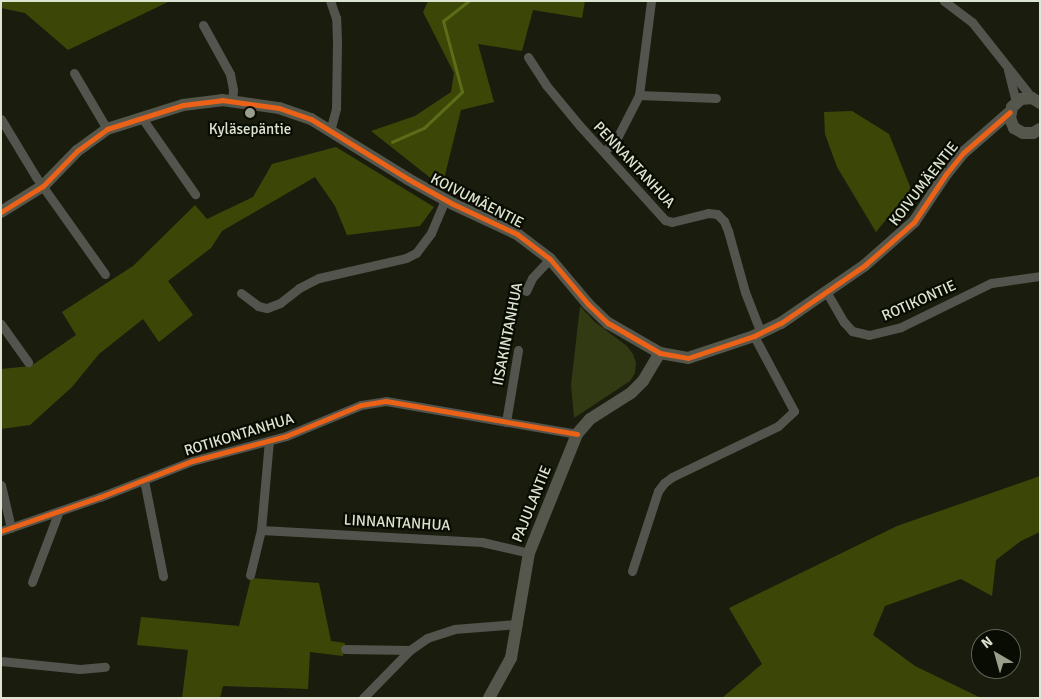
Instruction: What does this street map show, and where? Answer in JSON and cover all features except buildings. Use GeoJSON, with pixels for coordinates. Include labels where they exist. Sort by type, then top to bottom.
{"type":"FeatureCollection","features":[{"type":"Feature","properties":{"kind":"street"},"geometry":{"type":"LineString","coordinates":[[330,1],[336,18],[337,41],[336,108],[330,131]]}},
{"type":"Feature","properties":{"kind":"street"},"geometry":{"type":"LineString","coordinates":[[604,151],[615,142],[639,95],[651,1]]}},
{"type":"Feature","properties":{"kind":"street"},"geometry":{"type":"LineString","coordinates":[[944,1],[972,22],[1036,100]]}},
{"type":"Feature","properties":{"kind":"street"},"geometry":{"type":"LineString","coordinates":[[202,25],[230,74],[233,90],[232,100]]}},
{"type":"Feature","properties":{"kind":"street","name":"PENNANTANHUA"},"geometry":{"type":"LineString","coordinates":[[528,57],[546,85],[580,126],[665,220],[672,222],[708,213],[717,214],[724,221],[758,335]]}},
{"type":"Feature","properties":{"kind":"street"},"geometry":{"type":"LineString","coordinates":[[1007,67],[1014,128]]}},
{"type":"Feature","properties":{"kind":"street"},"geometry":{"type":"LineString","coordinates":[[74,73],[107,129]]}},
{"type":"Feature","properties":{"kind":"street"},"geometry":{"type":"LineString","coordinates":[[639,95],[716,98]]}},
{"type":"Feature","properties":{"kind":"street"},"geometry":{"type":"LineString","coordinates":[[1013,107],[1026,98],[1036,100]]}},
{"type":"Feature","properties":{"kind":"street","name":"KOIVUMÄENTIE"},"geometry":{"type":"LineString","coordinates":[[1,212],[43,186],[77,150],[107,129],[183,105],[232,100],[287,110],[311,120],[445,200],[517,234],[550,259],[588,304],[608,322],[660,353],[688,358],[758,335],[781,323],[865,265],[914,222],[946,174],[963,153],[1013,107]]}},
{"type":"Feature","properties":{"kind":"street"},"geometry":{"type":"LineString","coordinates":[[142,118],[195,194]]}},
{"type":"Feature","properties":{"kind":"street"},"geometry":{"type":"LineString","coordinates":[[1,119],[43,186],[105,274]]}},
{"type":"Feature","properties":{"kind":"street","name":"KOIVUMÄENTIE"},"geometry":{"type":"LineString","coordinates":[[985,134],[1014,128],[1023,133],[1039,131]]}},
{"type":"Feature","properties":{"kind":"street"},"geometry":{"type":"LineString","coordinates":[[241,293],[258,306],[267,308],[280,303],[299,288],[319,278],[406,258],[416,253],[431,233],[445,200]]}},
{"type":"Feature","properties":{"kind":"street","name":"IISAKINTANHUA"},"geometry":{"type":"LineString","coordinates":[[526,291],[532,278],[550,259]]}},
{"type":"Feature","properties":{"kind":"street","name":"ROTIKONTIE"},"geometry":{"type":"LineString","coordinates":[[827,293],[844,322],[852,330],[869,335],[901,327],[991,283],[1040,276]]}},
{"type":"Feature","properties":{"kind":"street"},"geometry":{"type":"LineString","coordinates":[[1,324],[28,362]]}},
{"type":"Feature","properties":{"kind":"street"},"geometry":{"type":"LineString","coordinates":[[632,571],[658,491],[664,482],[778,426],[794,410],[758,335]]}},
{"type":"Feature","properties":{"kind":"street","name":"IISAKINTANHUA"},"geometry":{"type":"LineString","coordinates":[[506,422],[518,350]]}},
{"type":"Feature","properties":{"kind":"street","name":"PAJULANTIE"},"geometry":{"type":"LineString","coordinates":[[489,698],[511,658],[529,553],[577,434],[590,419],[631,393],[642,381],[660,353]]}},
{"type":"Feature","properties":{"kind":"street","name":"ROTIKONTANHUA"},"geometry":{"type":"LineString","coordinates":[[1,531],[208,456],[269,440],[352,408],[386,401],[577,434]]}},
{"type":"Feature","properties":{"kind":"street"},"geometry":{"type":"LineString","coordinates":[[250,575],[261,530],[269,440]]}},
{"type":"Feature","properties":{"kind":"street"},"geometry":{"type":"LineString","coordinates":[[144,480],[163,576]]}},
{"type":"Feature","properties":{"kind":"street"},"geometry":{"type":"LineString","coordinates":[[1,485],[11,528]]}},
{"type":"Feature","properties":{"kind":"street"},"geometry":{"type":"LineString","coordinates":[[32,582],[59,511]]}},
{"type":"Feature","properties":{"kind":"street","name":"LINNANTANHUA"},"geometry":{"type":"LineString","coordinates":[[261,530],[482,542],[529,553]]}},
{"type":"Feature","properties":{"kind":"street"},"geometry":{"type":"LineString","coordinates":[[363,698],[410,650],[427,638],[446,630],[478,625],[518,624]]}},
{"type":"Feature","properties":{"kind":"street"},"geometry":{"type":"LineString","coordinates":[[345,649],[410,650]]}},
{"type":"Feature","properties":{"kind":"street"},"geometry":{"type":"LineString","coordinates":[[1,661],[80,669],[105,667]]}},
{"type":"Feature","properties":{"kind":"green space"},"geometry":{"type":"Polygon","coordinates":[[[1,1],[170,1],[68,50],[25,13],[1,8],[1,1]]]}},
{"type":"Feature","properties":{"kind":"green space"},"geometry":{"type":"Polygon","coordinates":[[[428,1],[585,1],[582,18],[533,10],[522,51],[478,44],[494,102],[461,110],[442,187],[371,131],[415,116],[451,92],[454,73],[423,12],[428,1]]]}},
{"type":"Feature","properties":{"kind":"green space"},"geometry":{"type":"Polygon","coordinates":[[[852,111],[889,134],[911,189],[876,232],[837,167],[825,134],[824,112],[852,111]]]}},
{"type":"Feature","properties":{"kind":"green space"},"geometry":{"type":"Polygon","coordinates":[[[336,147],[434,207],[420,226],[347,235],[335,206],[315,177],[222,231],[211,248],[168,281],[193,315],[159,342],[143,319],[99,354],[72,387],[30,425],[1,429],[1,369],[31,366],[76,335],[62,312],[133,266],[195,205],[207,219],[253,197],[272,164],[336,147]]]}},
{"type":"Feature","properties":{"kind":"green space"},"geometry":{"type":"Polygon","coordinates":[[[580,306],[595,322],[627,346],[633,354],[636,363],[635,373],[630,381],[574,418],[571,385],[580,306]]]}},
{"type":"Feature","properties":{"kind":"green space"},"geometry":{"type":"Polygon","coordinates":[[[1040,476],[1040,532],[1021,541],[996,560],[992,596],[961,579],[885,606],[873,635],[915,666],[981,698],[722,698],[762,664],[729,608],[897,526],[1040,476]]]}},
{"type":"Feature","properties":{"kind":"green space"},"geometry":{"type":"Polygon","coordinates":[[[251,578],[319,583],[331,641],[345,643],[343,656],[310,652],[308,689],[223,686],[220,698],[182,698],[188,650],[137,645],[141,617],[239,626],[251,578]]]}},
{"type":"Feature","properties":{"kind":"waterway"},"geometry":{"type":"LineString","coordinates":[[392,142],[424,128],[462,92],[443,21],[469,1]]}},
{"type":"Feature","properties":{"kind":"cycle path"},"geometry":{"type":"LineString","coordinates":[[1,212],[43,186],[77,151],[107,129],[183,105],[222,100],[279,108],[311,119],[408,179],[453,204],[517,234],[550,259],[588,304],[608,323],[660,353],[688,358],[754,336],[781,323],[865,265],[914,222],[946,174],[963,153],[1010,112]]}},
{"type":"Feature","properties":{"kind":"cycle path"},"geometry":{"type":"LineString","coordinates":[[1,531],[100,497],[192,461],[286,436],[361,405],[386,401],[577,434]]}},
{"type":"Feature","properties":{"kind":"place","name":"Kyläsepäntie"},"geometry":{"type":"Point","coordinates":[250,113]}}]}
